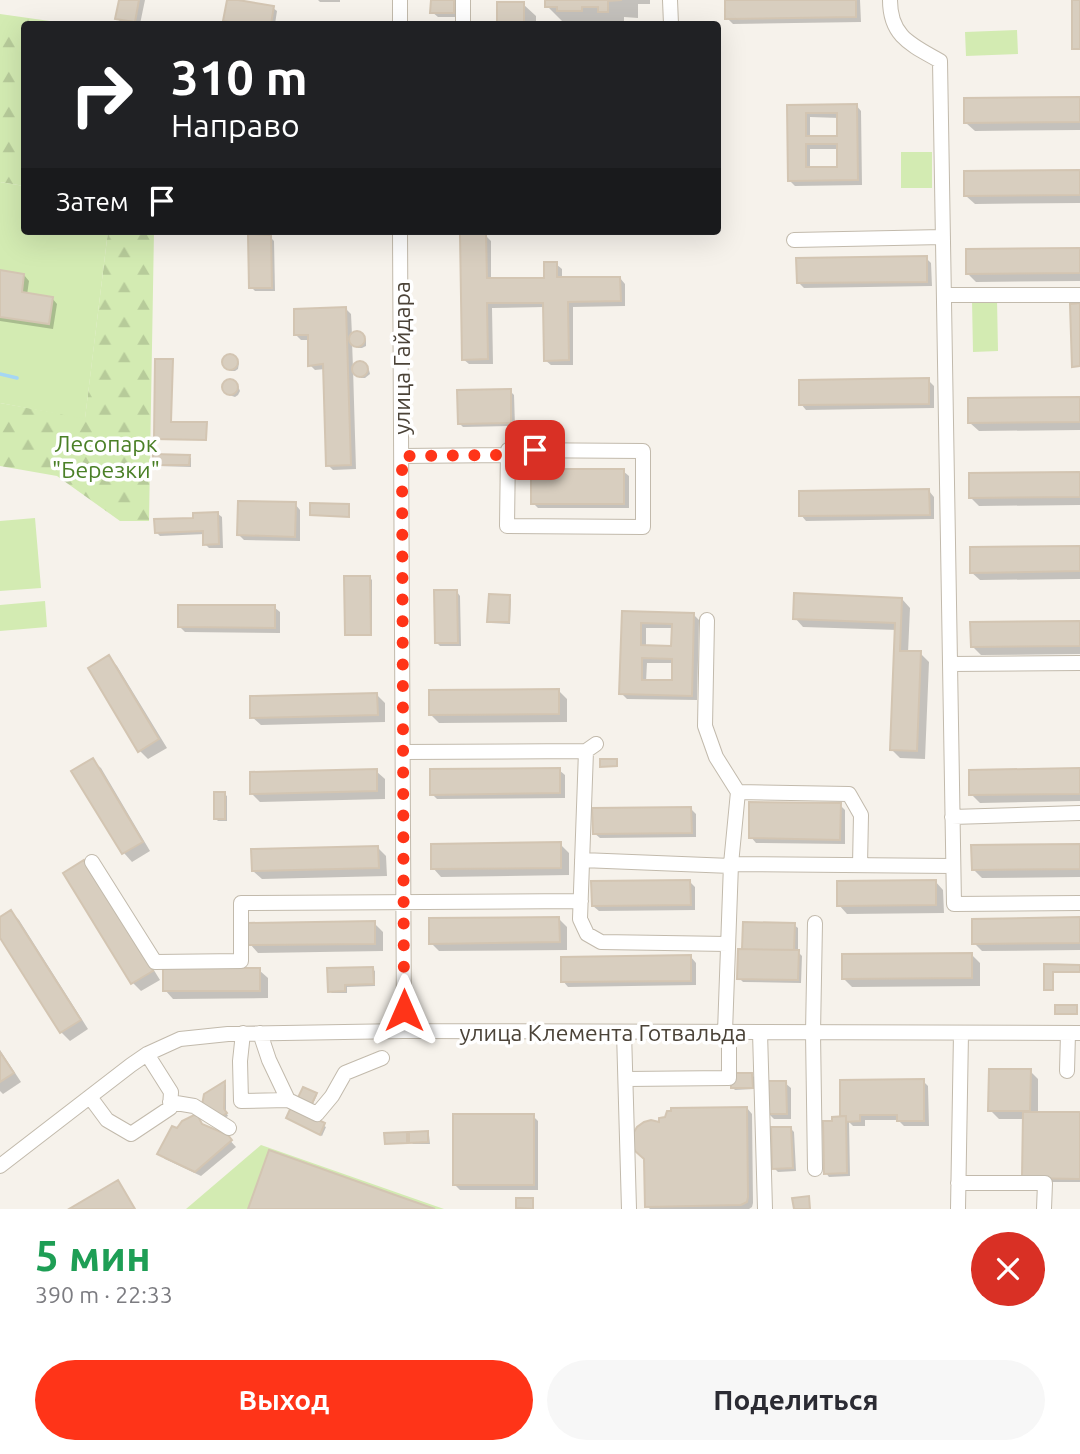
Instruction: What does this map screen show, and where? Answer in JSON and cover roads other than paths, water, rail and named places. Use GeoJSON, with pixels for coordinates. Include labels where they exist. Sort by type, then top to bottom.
{"type":"FeatureCollection","features":[{"type":"Feature","properties":{"kind":"street"},"geometry":{"type":"LineString","coordinates":[[400,0],[400,21]]}},
{"type":"Feature","properties":{"kind":"street"},"geometry":{"type":"LineString","coordinates":[[463,0],[463,21]]}},
{"type":"Feature","properties":{"kind":"street"},"geometry":{"type":"LineString","coordinates":[[670,0],[671,21]]}},
{"type":"Feature","properties":{"kind":"street"},"geometry":{"type":"LineString","coordinates":[[890,0],[890,14],[903,39],[940,61],[954,904],[1080,903]]}},
{"type":"Feature","properties":{"kind":"street","name":"улица Гайдара"},"geometry":{"type":"LineString","coordinates":[[400,235],[404,1031]]}},
{"type":"Feature","properties":{"kind":"street"},"geometry":{"type":"LineString","coordinates":[[793,240],[943,237]]}},
{"type":"Feature","properties":{"kind":"street"},"geometry":{"type":"LineString","coordinates":[[944,295],[1080,295]]}},
{"type":"Feature","properties":{"kind":"street"},"geometry":{"type":"LineString","coordinates":[[508,450],[643,451],[643,527],[507,526],[508,455],[508,450]]}},
{"type":"Feature","properties":{"kind":"street"},"geometry":{"type":"LineString","coordinates":[[402,456],[508,455]]}},
{"type":"Feature","properties":{"kind":"street"},"geometry":{"type":"LineString","coordinates":[[626,1079],[729,1078],[728,944],[731,865],[738,792],[716,757],[705,726],[707,620]]}},
{"type":"Feature","properties":{"kind":"street"},"geometry":{"type":"LineString","coordinates":[[951,664],[1080,663]]}},
{"type":"Feature","properties":{"kind":"street"},"geometry":{"type":"LineString","coordinates":[[403,752],[591,747],[580,919],[587,934],[601,942],[728,944]]}},
{"type":"Feature","properties":{"kind":"street"},"geometry":{"type":"LineString","coordinates":[[738,792],[849,794],[860,815],[860,865]]}},
{"type":"Feature","properties":{"kind":"street"},"geometry":{"type":"LineString","coordinates":[[953,817],[1080,813]]}},
{"type":"Feature","properties":{"kind":"street"},"geometry":{"type":"LineString","coordinates":[[582,860],[731,865],[953,866]]}},
{"type":"Feature","properties":{"kind":"street"},"geometry":{"type":"LineString","coordinates":[[92,862],[155,962],[241,961],[241,903],[581,901]]}},
{"type":"Feature","properties":{"kind":"street"},"geometry":{"type":"LineString","coordinates":[[815,923],[815,1169]]}},
{"type":"Feature","properties":{"kind":"street","name":"улица Клемента Готвальда"},"geometry":{"type":"LineString","coordinates":[[0,1166],[147,1054],[180,1039],[260,1033],[404,1031],[1074,1033]]}},
{"type":"Feature","properties":{"kind":"street"},"geometry":{"type":"LineString","coordinates":[[624,1032],[632,1124],[629,1209]]}},
{"type":"Feature","properties":{"kind":"street"},"geometry":{"type":"LineString","coordinates":[[760,1032],[765,1209]]}},
{"type":"Feature","properties":{"kind":"street"},"geometry":{"type":"LineString","coordinates":[[260,1033],[269,1060],[288,1100]]}},
{"type":"Feature","properties":{"kind":"street"},"geometry":{"type":"LineString","coordinates":[[958,1209],[961,1033]]}},
{"type":"Feature","properties":{"kind":"street"},"geometry":{"type":"LineString","coordinates":[[1067,1071],[1074,1033]]}},
{"type":"Feature","properties":{"kind":"street"},"geometry":{"type":"LineString","coordinates":[[243,1034],[240,1061],[241,1101],[288,1100],[317,1114],[332,1096],[345,1073],[382,1058]]}},
{"type":"Feature","properties":{"kind":"street"},"geometry":{"type":"LineString","coordinates":[[90,1097],[107,1119],[131,1134],[170,1108],[171,1091],[147,1054]]}},
{"type":"Feature","properties":{"kind":"street"},"geometry":{"type":"LineString","coordinates":[[170,1102],[194,1105],[229,1128]]}},
{"type":"Feature","properties":{"kind":"street"},"geometry":{"type":"LineString","coordinates":[[958,1182],[1045,1183],[1044,1209]]}},
{"type":"Feature","properties":{"kind":"waterway"},"geometry":{"type":"LineString","coordinates":[[0,374],[17,378]]}},
{"type":"Feature","properties":{"kind":"park label","name":"Лесопарк \"Березки\""},"geometry":{"type":"Point","coordinates":[106,456]}}]}
